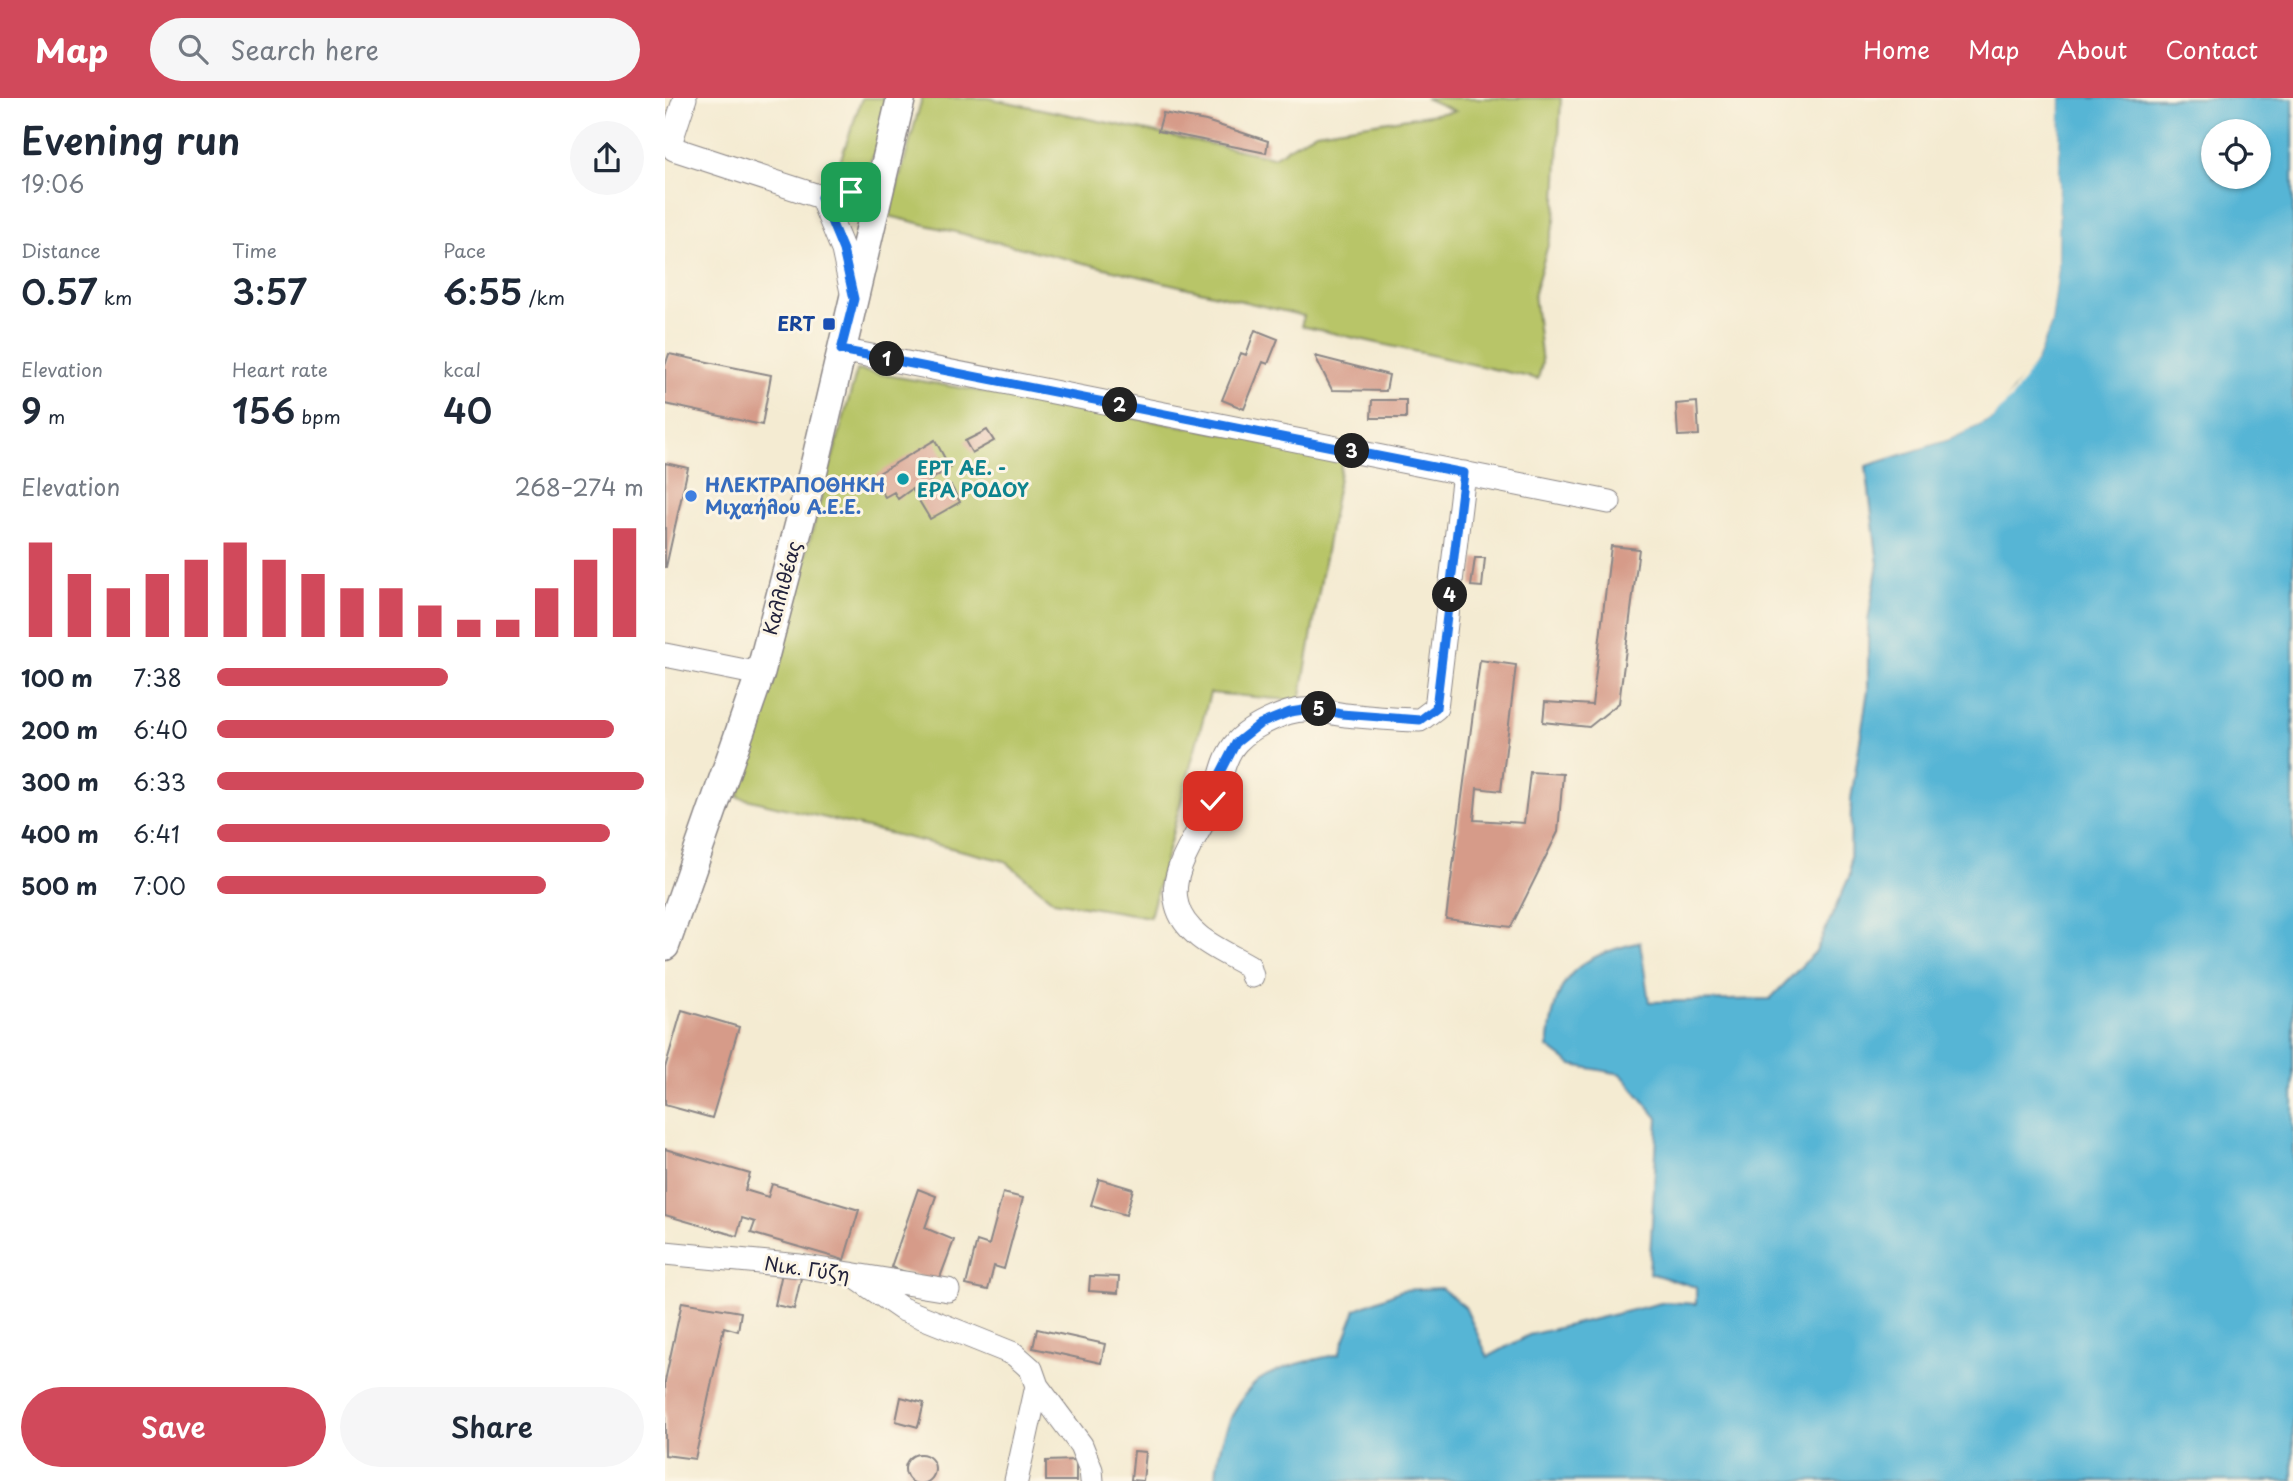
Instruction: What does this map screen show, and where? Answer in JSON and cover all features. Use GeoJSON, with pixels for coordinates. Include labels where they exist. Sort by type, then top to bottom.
{"type":"FeatureCollection","features":[{"type":"Feature","properties":{"kind":"main road","name":"Καλλιθέας"},"geometry":{"type":"LineString","coordinates":[[665,946],[760,674],[854,299],[901,98]]}},
{"type":"Feature","properties":{"kind":"street"},"geometry":{"type":"LineString","coordinates":[[685,98],[671,141],[674,149],[821,197],[851,192],[883,173]]}},
{"type":"Feature","properties":{"kind":"street"},"geometry":{"type":"LineString","coordinates":[[821,197],[843,250],[854,299]]}},
{"type":"Feature","properties":{"kind":"street"},"geometry":{"type":"LineString","coordinates":[[841,350],[1609,502]]}},
{"type":"Feature","properties":{"kind":"street"},"geometry":{"type":"LineString","coordinates":[[1252,975],[1248,965],[1202,940],[1183,919],[1176,904],[1177,881],[1213,801],[1220,774],[1236,743],[1260,724],[1290,712],[1317,708],[1341,714],[1420,720],[1436,708],[1464,473]]}},
{"type":"Feature","properties":{"kind":"street"},"geometry":{"type":"LineString","coordinates":[[665,655],[760,674]]}},
{"type":"Feature","properties":{"kind":"street","name":"Νικ. Γύζη"},"geometry":{"type":"LineString","coordinates":[[665,1253],[800,1266],[949,1290]]}},
{"type":"Feature","properties":{"kind":"street"},"geometry":{"type":"LineString","coordinates":[[851,1274],[902,1310],[1014,1354],[1031,1369],[1037,1386],[1081,1445],[1091,1470],[1092,1481]]}},
{"type":"Feature","properties":{"kind":"street"},"geometry":{"type":"LineString","coordinates":[[1016,1481],[1037,1386]]}},
{"type":"Feature","properties":{"kind":"green space"},"geometry":{"type":"Polygon","coordinates":[[[862,98],[890,98],[880,139],[874,154],[859,176],[848,181],[834,179],[862,98]]]}},
{"type":"Feature","properties":{"kind":"green space"},"geometry":{"type":"Polygon","coordinates":[[[922,98],[988,98],[1273,157],[1316,132],[1455,111],[1425,98],[1561,98],[1555,221],[1534,293],[1542,363],[1538,379],[1301,326],[1304,316],[889,216],[922,98]]]}},
{"type":"Feature","properties":{"kind":"green space"},"geometry":{"type":"Polygon","coordinates":[[[857,370],[1343,454],[1300,701],[1210,693],[1150,917],[1054,901],[1005,861],[738,797],[857,370]]]}},
{"type":"Feature","properties":{"kind":"water"},"geometry":{"type":"Polygon","coordinates":[[[2060,98],[2293,98],[2293,1481],[1216,1481],[1226,1430],[1237,1406],[1252,1386],[1281,1369],[1339,1354],[1356,1309],[1402,1290],[1441,1288],[1465,1307],[1488,1357],[1529,1335],[1665,1302],[1696,1304],[1696,1287],[1649,1273],[1658,1118],[1621,1074],[1572,1065],[1548,1047],[1556,1003],[1571,974],[1583,964],[1617,948],[1640,942],[1649,1002],[1770,999],[1816,951],[1850,875],[1851,799],[1868,690],[1868,621],[1878,564],[1866,466],[1950,439],[1992,419],[2037,359],[2051,324],[2058,269],[2060,98]]]}},
{"type":"Feature","properties":{"kind":"pier"},"geometry":{"type":"Polygon","coordinates":[[[2057,98],[2060,98],[2058,269],[2051,324],[2037,359],[2016,393],[1992,419],[1950,439],[1863,466],[1865,462],[1949,435],[1990,416],[2013,391],[2034,357],[2047,323],[2055,269],[2057,98]]]}},
{"type":"Feature","properties":{"kind":"building"},"geometry":{"type":"Polygon","coordinates":[[[1163,113],[1206,121],[1268,141],[1266,153],[1158,131],[1163,113]]]}},
{"type":"Feature","properties":{"kind":"building"},"geometry":{"type":"Polygon","coordinates":[[[1255,330],[1278,339],[1268,364],[1263,362],[1244,409],[1222,400],[1241,353],[1246,355],[1255,330]]]}},
{"type":"Feature","properties":{"kind":"building"},"geometry":{"type":"Polygon","coordinates":[[[669,354],[771,375],[762,425],[665,404],[665,366],[669,354]]]}},
{"type":"Feature","properties":{"kind":"building"},"geometry":{"type":"Polygon","coordinates":[[[1315,356],[1389,375],[1386,391],[1332,390],[1315,356]]]}},
{"type":"Feature","properties":{"kind":"building"},"geometry":{"type":"Polygon","coordinates":[[[1372,400],[1406,400],[1406,418],[1371,418],[1372,400]]]}},
{"type":"Feature","properties":{"kind":"building"},"geometry":{"type":"Polygon","coordinates":[[[1697,402],[1699,435],[1678,436],[1676,404],[1697,402]]]}},
{"type":"Feature","properties":{"kind":"building"},"geometry":{"type":"Polygon","coordinates":[[[987,430],[994,441],[972,453],[965,441],[987,430]]]}},
{"type":"Feature","properties":{"kind":"building","name":"ΕΡΤ ΑΕ. - ΕΡΑ ΡΟΔΟΥ"},"geometry":{"type":"Polygon","coordinates":[[[935,440],[950,468],[929,481],[936,495],[951,486],[960,502],[930,519],[912,489],[898,499],[894,492],[885,497],[872,477],[935,440]]]}},
{"type":"Feature","properties":{"kind":"building"},"geometry":{"type":"Polygon","coordinates":[[[665,463],[688,468],[666,567],[665,567],[665,463]]]}},
{"type":"Feature","properties":{"kind":"building"},"geometry":{"type":"Polygon","coordinates":[[[1611,546],[1639,549],[1619,703],[1589,727],[1543,722],[1545,702],[1592,705],[1611,546]]]}},
{"type":"Feature","properties":{"kind":"building"},"geometry":{"type":"Polygon","coordinates":[[[1475,558],[1485,558],[1482,587],[1471,586],[1475,558]]]}},
{"type":"Feature","properties":{"kind":"building"},"geometry":{"type":"Polygon","coordinates":[[[1480,660],[1516,665],[1501,791],[1477,788],[1474,820],[1524,823],[1530,772],[1563,774],[1558,832],[1511,927],[1446,919],[1480,660]]]}},
{"type":"Feature","properties":{"kind":"building"},"geometry":{"type":"Polygon","coordinates":[[[682,1010],[739,1027],[712,1118],[665,1105],[665,1068],[682,1010]]]}},
{"type":"Feature","properties":{"kind":"building"},"geometry":{"type":"Polygon","coordinates":[[[665,1149],[750,1174],[745,1190],[768,1197],[772,1184],[859,1210],[844,1260],[751,1233],[755,1222],[742,1218],[737,1236],[665,1215],[665,1149]]]}},
{"type":"Feature","properties":{"kind":"building"},"geometry":{"type":"Polygon","coordinates":[[[1099,1179],[1133,1189],[1126,1215],[1091,1205],[1099,1179]]]}},
{"type":"Feature","properties":{"kind":"building"},"geometry":{"type":"Polygon","coordinates":[[[918,1189],[936,1196],[925,1228],[954,1240],[938,1283],[891,1267],[918,1189]]]}},
{"type":"Feature","properties":{"kind":"building"},"geometry":{"type":"Polygon","coordinates":[[[1003,1193],[1023,1198],[1004,1269],[994,1266],[988,1290],[966,1285],[977,1241],[989,1245],[1003,1193]]]}},
{"type":"Feature","properties":{"kind":"building"},"geometry":{"type":"Polygon","coordinates":[[[782,1273],[801,1278],[794,1309],[775,1305],[782,1273]]]}},
{"type":"Feature","properties":{"kind":"building"},"geometry":{"type":"Polygon","coordinates":[[[1090,1276],[1119,1277],[1118,1293],[1089,1291],[1090,1276]]]}},
{"type":"Feature","properties":{"kind":"building"},"geometry":{"type":"Polygon","coordinates":[[[682,1302],[741,1312],[738,1331],[724,1327],[695,1459],[665,1455],[665,1381],[682,1302]]]}},
{"type":"Feature","properties":{"kind":"building"},"geometry":{"type":"Polygon","coordinates":[[[1037,1329],[1105,1344],[1101,1363],[1033,1348],[1037,1329]]]}},
{"type":"Feature","properties":{"kind":"building"},"geometry":{"type":"Polygon","coordinates":[[[901,1397],[924,1403],[918,1427],[896,1421],[901,1397]]]}},
{"type":"Feature","properties":{"kind":"building"},"geometry":{"type":"Polygon","coordinates":[[[1134,1451],[1146,1452],[1143,1481],[1131,1480],[1134,1451]]]}},
{"type":"Feature","properties":{"kind":"building"},"geometry":{"type":"Polygon","coordinates":[[[914,1455],[926,1455],[934,1463],[934,1475],[928,1482],[912,1482],[906,1475],[906,1463],[914,1455]]]}},
{"type":"Feature","properties":{"kind":"building"},"geometry":{"type":"Polygon","coordinates":[[[1076,1460],[1076,1481],[1046,1481],[1046,1461],[1076,1460]]]}},
{"type":"Feature","properties":{"kind":"place","name":"ERT"},"geometry":{"type":"Point","coordinates":[829,324]}},
{"type":"Feature","properties":{"kind":"place","name":"ΕΡΤ ΑΕ. - ΕΡΑ ΡΟΔΟΥ"},"geometry":{"type":"Point","coordinates":[903,479]}},
{"type":"Feature","properties":{"kind":"place","name":"ΗΛΕΚΤΡΑΠΟΘΗΚΗ Μιχαήλου Α.Ε.Ε."},"geometry":{"type":"Point","coordinates":[691,496]}},
{"type":"Feature","properties":{"kind":"route"},"geometry":{"type":"LineString","coordinates":[[851,192],[821,197],[843,250],[854,299],[841,350],[1464,473],[1436,708],[1420,720],[1341,714],[1317,708],[1290,712],[1260,724],[1236,743],[1220,774],[1213,801]]}}]}
